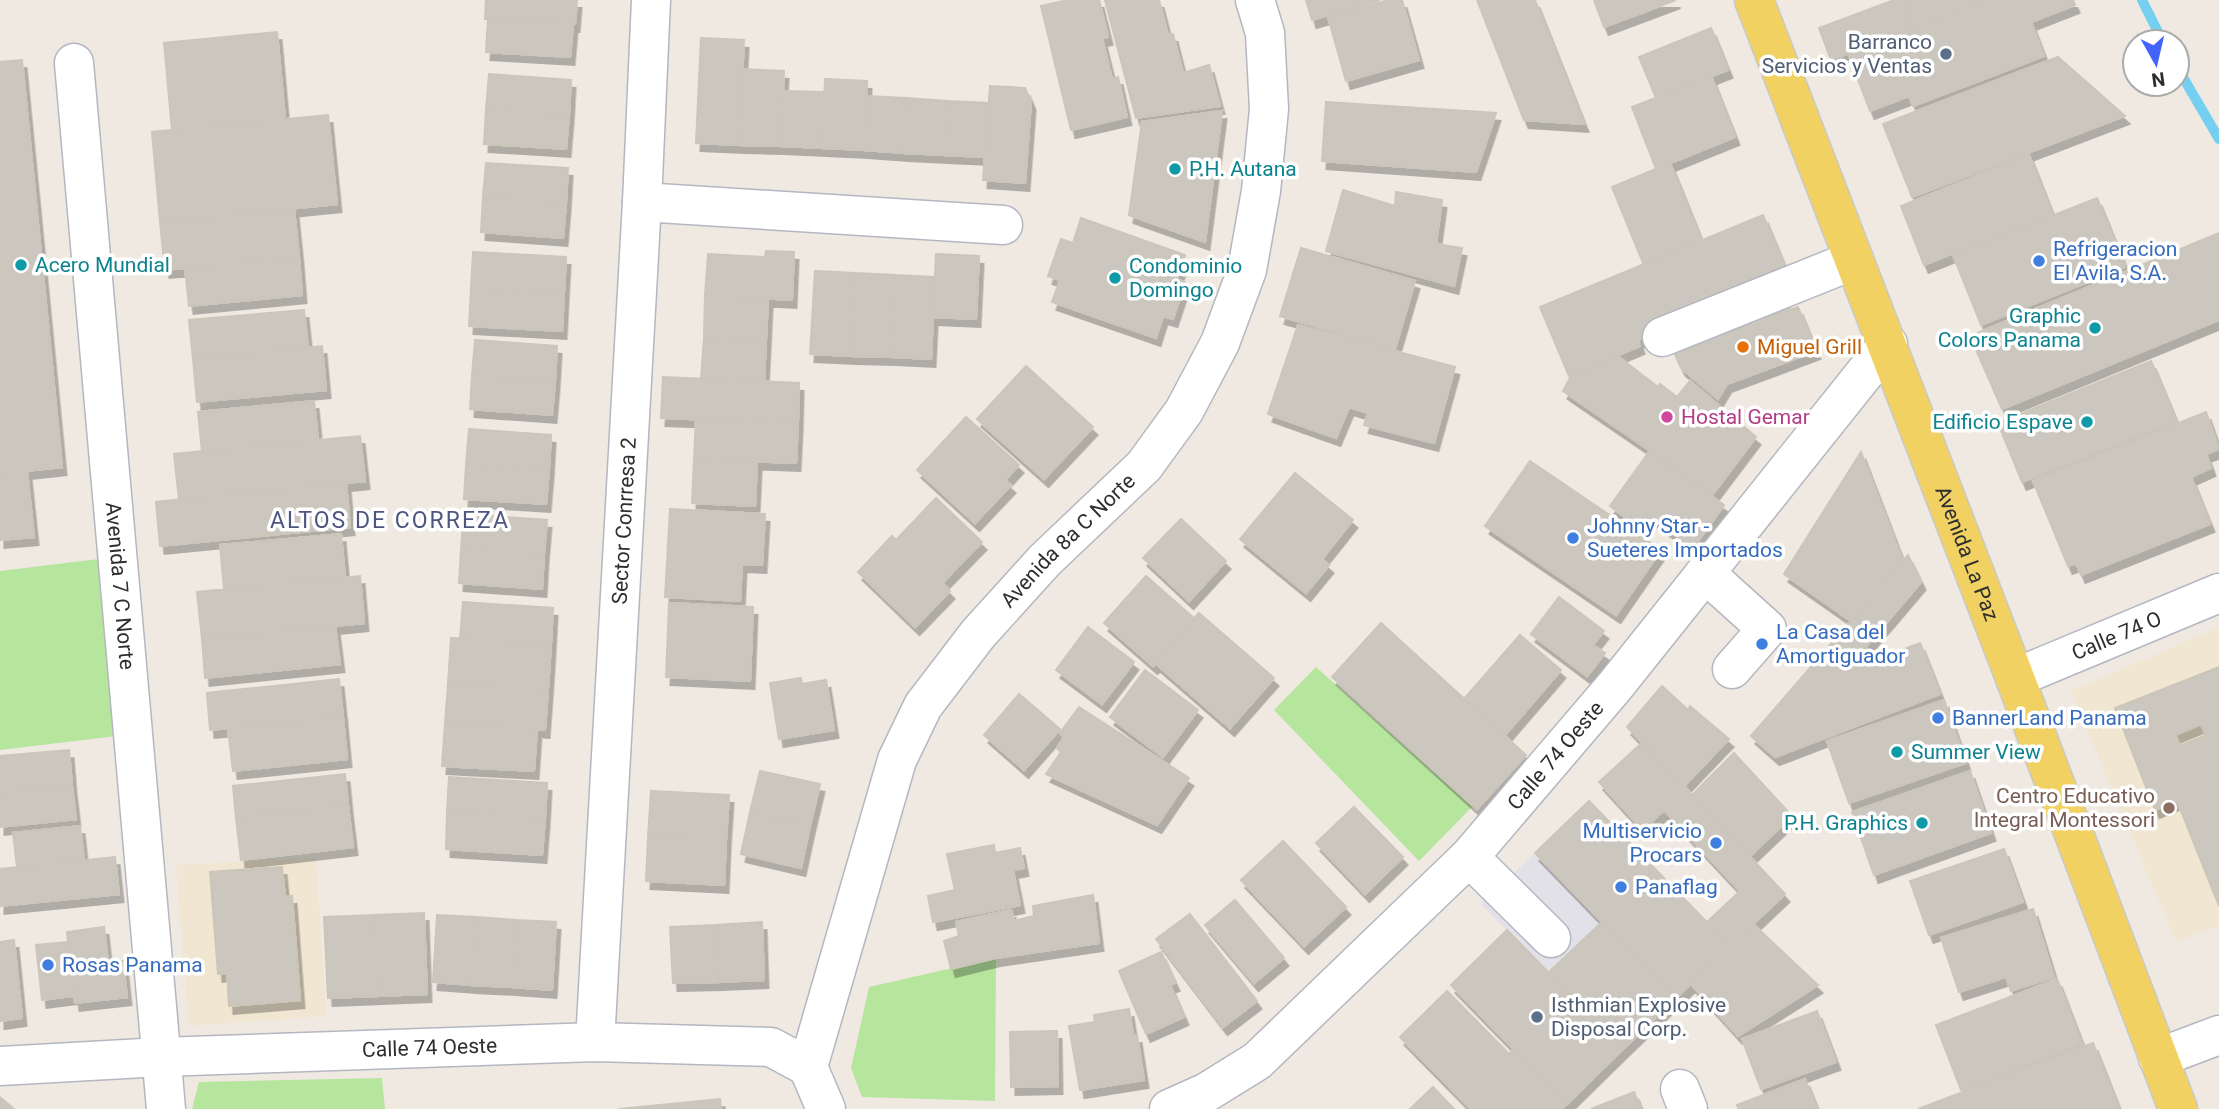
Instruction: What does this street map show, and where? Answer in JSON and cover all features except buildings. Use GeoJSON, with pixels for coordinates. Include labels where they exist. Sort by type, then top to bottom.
{"type":"FeatureCollection","features":[{"type":"Feature","properties":{"kind":"main road","name":"Avenida La Paz"},"geometry":{"type":"LineString","coordinates":[[1755,0],[2178,1109]]}},
{"type":"Feature","properties":{"kind":"street","name":"Sector Conrresa 2"},"geometry":{"type":"LineString","coordinates":[[595,1042],[642,202],[650,0]]}},
{"type":"Feature","properties":{"kind":"street","name":"Avenida 8a C Norte"},"geometry":{"type":"LineString","coordinates":[[808,1068],[897,760],[923,706],[978,634],[1037,569],[1144,466],[1184,411],[1220,343],[1247,270],[1261,191],[1269,108],[1265,33],[1255,0]]}},
{"type":"Feature","properties":{"kind":"street","name":"Avenida 7 C Norte"},"geometry":{"type":"LineString","coordinates":[[74,63],[166,1109]]}},
{"type":"Feature","properties":{"kind":"street"},"geometry":{"type":"LineString","coordinates":[[642,202],[1003,225]]}},
{"type":"Feature","properties":{"kind":"street"},"geometry":{"type":"LineString","coordinates":[[1662,337],[1854,260]]}},
{"type":"Feature","properties":{"kind":"street","name":"Calle 74 Oeste"},"geometry":{"type":"LineString","coordinates":[[1169,1109],[1207,1092],[1257,1061],[1469,857],[1615,686],[1888,344]]}},
{"type":"Feature","properties":{"kind":"street"},"geometry":{"type":"LineString","coordinates":[[1705,573],[1767,629],[1732,669]]}},
{"type":"Feature","properties":{"kind":"street","name":"Calle 74 O"},"geometry":{"type":"LineString","coordinates":[[2015,678],[2219,593]]}},
{"type":"Feature","properties":{"kind":"street"},"geometry":{"type":"LineString","coordinates":[[1469,857],[1551,938]]}},
{"type":"Feature","properties":{"kind":"street"},"geometry":{"type":"LineString","coordinates":[[2158,1058],[2219,1035]]}},
{"type":"Feature","properties":{"kind":"street","name":"Calle 74 Oeste"},"geometry":{"type":"LineString","coordinates":[[0,1066],[161,1057],[595,1042],[771,1047],[808,1068]]}},
{"type":"Feature","properties":{"kind":"street"},"geometry":{"type":"LineString","coordinates":[[808,1068],[826,1109]]}},
{"type":"Feature","properties":{"kind":"shaded area","name":"Centro Educativo Integral Montessori"},"geometry":{"type":"Polygon","coordinates":[[[2219,627],[2219,926],[2176,942],[2071,691],[2219,627]]]}},
{"type":"Feature","properties":{"kind":"shaded area"},"geometry":{"type":"Polygon","coordinates":[[[1535,853],[1676,998],[1623,1049],[1481,904],[1535,853]]]}},
{"type":"Feature","properties":{"kind":"shaded area"},"geometry":{"type":"Polygon","coordinates":[[[316,858],[326,1016],[189,1026],[176,865],[316,858]]]}},
{"type":"Feature","properties":{"kind":"green space"},"geometry":{"type":"Polygon","coordinates":[[[99,559],[116,736],[0,750],[0,571],[99,559]]]}},
{"type":"Feature","properties":{"kind":"green space"},"geometry":{"type":"Polygon","coordinates":[[[1316,667],[1472,807],[1419,861],[1274,710],[1316,667]]]}},
{"type":"Feature","properties":{"kind":"green space"},"geometry":{"type":"Polygon","coordinates":[[[996,958],[995,1101],[862,1097],[851,1068],[869,987],[996,958]]]}},
{"type":"Feature","properties":{"kind":"green space"},"geometry":{"type":"Polygon","coordinates":[[[382,1078],[385,1109],[192,1109],[199,1082],[382,1078]]]}},
{"type":"Feature","properties":{"kind":"waterway"},"geometry":{"type":"LineString","coordinates":[[2142,0],[2156,28]]}},
{"type":"Feature","properties":{"kind":"waterway"},"geometry":{"type":"LineString","coordinates":[[2191,91],[2219,139]]}},
{"type":"Feature","properties":{"kind":"place","name":"Barranco Servicios y Ventas"},"geometry":{"type":"Point","coordinates":[1946,54]}},
{"type":"Feature","properties":{"kind":"place","name":"P.H. Autana"},"geometry":{"type":"Point","coordinates":[1175,169]}},
{"type":"Feature","properties":{"kind":"place","name":"Refrigeracion El Avila, S.A."},"geometry":{"type":"Point","coordinates":[2039,261]}},
{"type":"Feature","properties":{"kind":"place","name":"Acero Mundial"},"geometry":{"type":"Point","coordinates":[21,265]}},
{"type":"Feature","properties":{"kind":"place","name":"Condominio Domingo"},"geometry":{"type":"Point","coordinates":[1115,278]}},
{"type":"Feature","properties":{"kind":"place","name":"Graphic Colors Panama"},"geometry":{"type":"Point","coordinates":[2095,328]}},
{"type":"Feature","properties":{"kind":"place","name":"Miguel Grill"},"geometry":{"type":"Point","coordinates":[1743,347]}},
{"type":"Feature","properties":{"kind":"place","name":"Hostal Gemar"},"geometry":{"type":"Point","coordinates":[1667,417]}},
{"type":"Feature","properties":{"kind":"place","name":"Edificio Espave"},"geometry":{"type":"Point","coordinates":[2087,422]}},
{"type":"Feature","properties":{"kind":"place","name":"Johnny Star - Sueteres Importados"},"geometry":{"type":"Point","coordinates":[1573,538]}},
{"type":"Feature","properties":{"kind":"place","name":"La Casa del Amortiguador"},"geometry":{"type":"Point","coordinates":[1762,644]}},
{"type":"Feature","properties":{"kind":"place","name":"BannerLand Panama"},"geometry":{"type":"Point","coordinates":[1938,718]}},
{"type":"Feature","properties":{"kind":"place","name":"Summer View"},"geometry":{"type":"Point","coordinates":[1897,752]}},
{"type":"Feature","properties":{"kind":"place","name":"Centro Educativo Integral Montessori"},"geometry":{"type":"Point","coordinates":[2169,808]}},
{"type":"Feature","properties":{"kind":"place","name":"P.H. Graphics"},"geometry":{"type":"Point","coordinates":[1922,823]}},
{"type":"Feature","properties":{"kind":"place","name":"Multiservicio Procars"},"geometry":{"type":"Point","coordinates":[1716,843]}},
{"type":"Feature","properties":{"kind":"place","name":"Panaflag"},"geometry":{"type":"Point","coordinates":[1621,887]}},
{"type":"Feature","properties":{"kind":"place","name":"Rosas Panama"},"geometry":{"type":"Point","coordinates":[48,965]}},
{"type":"Feature","properties":{"kind":"place","name":"Isthmian Explosive Disposal Corp."},"geometry":{"type":"Point","coordinates":[1537,1017]}},
{"type":"Feature","properties":{"kind":"district","name":"ALTOS DE CORREZA"},"geometry":{"type":"Point","coordinates":[390,520]}}]}
